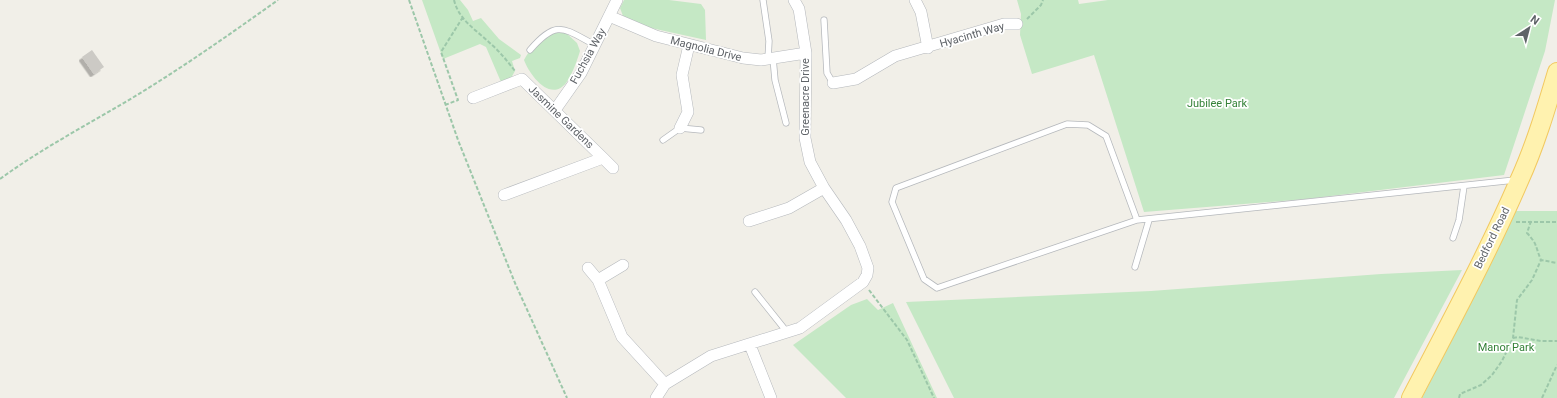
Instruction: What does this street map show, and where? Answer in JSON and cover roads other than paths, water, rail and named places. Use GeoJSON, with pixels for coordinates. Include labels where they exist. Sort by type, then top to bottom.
{"type":"FeatureCollection","features":[{"type":"Feature","properties":{"kind":"main road","name":"Bedford Road"},"geometry":{"type":"LineString","coordinates":[[1411,398],[1500,223],[1520,180],[1554,96],[1557,72]]}},
{"type":"Feature","properties":{"kind":"street","name":"Fuchsia Way"},"geometry":{"type":"LineString","coordinates":[[555,110],[581,73],[610,16],[616,0]]}},
{"type":"Feature","properties":{"kind":"street","name":"Greenacre Drive"},"geometry":{"type":"LineString","coordinates":[[788,332],[800,328],[865,278],[868,268],[860,246],[846,220],[824,188],[810,162],[805,138],[806,53],[799,9],[794,0]]}},
{"type":"Feature","properties":{"kind":"street","name":"Hyacinth Way"},"geometry":{"type":"LineString","coordinates":[[914,0],[921,12],[928,48]]}},
{"type":"Feature","properties":{"kind":"street","name":"Magnolia Drive"},"geometry":{"type":"LineString","coordinates":[[610,16],[656,36],[743,58],[770,58],[806,53]]}},
{"type":"Feature","properties":{"kind":"street","name":"Hyacinth Way"},"geometry":{"type":"LineString","coordinates":[[833,83],[856,79],[895,56],[928,48],[1004,24],[1017,24]]}},
{"type":"Feature","properties":{"kind":"street"},"geometry":{"type":"LineString","coordinates":[[680,128],[688,112],[682,75],[689,45]]}},
{"type":"Feature","properties":{"kind":"street","name":"Jasmine Gardens"},"geometry":{"type":"LineString","coordinates":[[473,98],[522,80],[555,110],[613,168]]}},
{"type":"Feature","properties":{"kind":"street","name":"Jasmine Gardens"},"geometry":{"type":"LineString","coordinates":[[504,195],[603,158]]}},
{"type":"Feature","properties":{"kind":"street"},"geometry":{"type":"LineString","coordinates":[[749,221],[789,208],[824,188]]}},
{"type":"Feature","properties":{"kind":"street"},"geometry":{"type":"LineString","coordinates":[[598,280],[623,265]]}},
{"type":"Feature","properties":{"kind":"street"},"geometry":{"type":"LineString","coordinates":[[588,268],[598,280],[622,337],[665,384]]}},
{"type":"Feature","properties":{"kind":"street"},"geometry":{"type":"LineString","coordinates":[[656,398],[665,384],[711,356],[788,332]]}},
{"type":"Feature","properties":{"kind":"street"},"geometry":{"type":"LineString","coordinates":[[750,345],[770,398]]}},
{"type":"Feature","properties":{"kind":"lane"},"geometry":{"type":"LineString","coordinates":[[762,0],[769,41],[770,58],[786,123]]}},
{"type":"Feature","properties":{"kind":"lane"},"geometry":{"type":"LineString","coordinates":[[824,20],[827,73],[833,83]]}},
{"type":"Feature","properties":{"kind":"lane"},"geometry":{"type":"LineString","coordinates":[[530,50],[548,32],[556,29],[570,32],[595,45]]}},
{"type":"Feature","properties":{"kind":"lane"},"geometry":{"type":"LineString","coordinates":[[1137,220],[1106,136],[1088,125],[1067,124],[896,188],[892,202],[924,279],[937,288],[1137,220],[1149,220],[1520,180]]}},
{"type":"Feature","properties":{"kind":"lane"},"geometry":{"type":"LineString","coordinates":[[663,140],[680,128],[701,130]]}},
{"type":"Feature","properties":{"kind":"lane"},"geometry":{"type":"LineString","coordinates":[[1453,238],[1459,220],[1464,186]]}},
{"type":"Feature","properties":{"kind":"lane"},"geometry":{"type":"LineString","coordinates":[[1135,267],[1149,220]]}},
{"type":"Feature","properties":{"kind":"lane"},"geometry":{"type":"LineString","coordinates":[[754,292],[788,332]]}},
{"type":"Feature","properties":{"kind":"park label","name":"Jubilee Park"},"geometry":{"type":"Point","coordinates":[1217,103]}},
{"type":"Feature","properties":{"kind":"park label","name":"Manor Park"},"geometry":{"type":"Point","coordinates":[1506,347]}}]}
